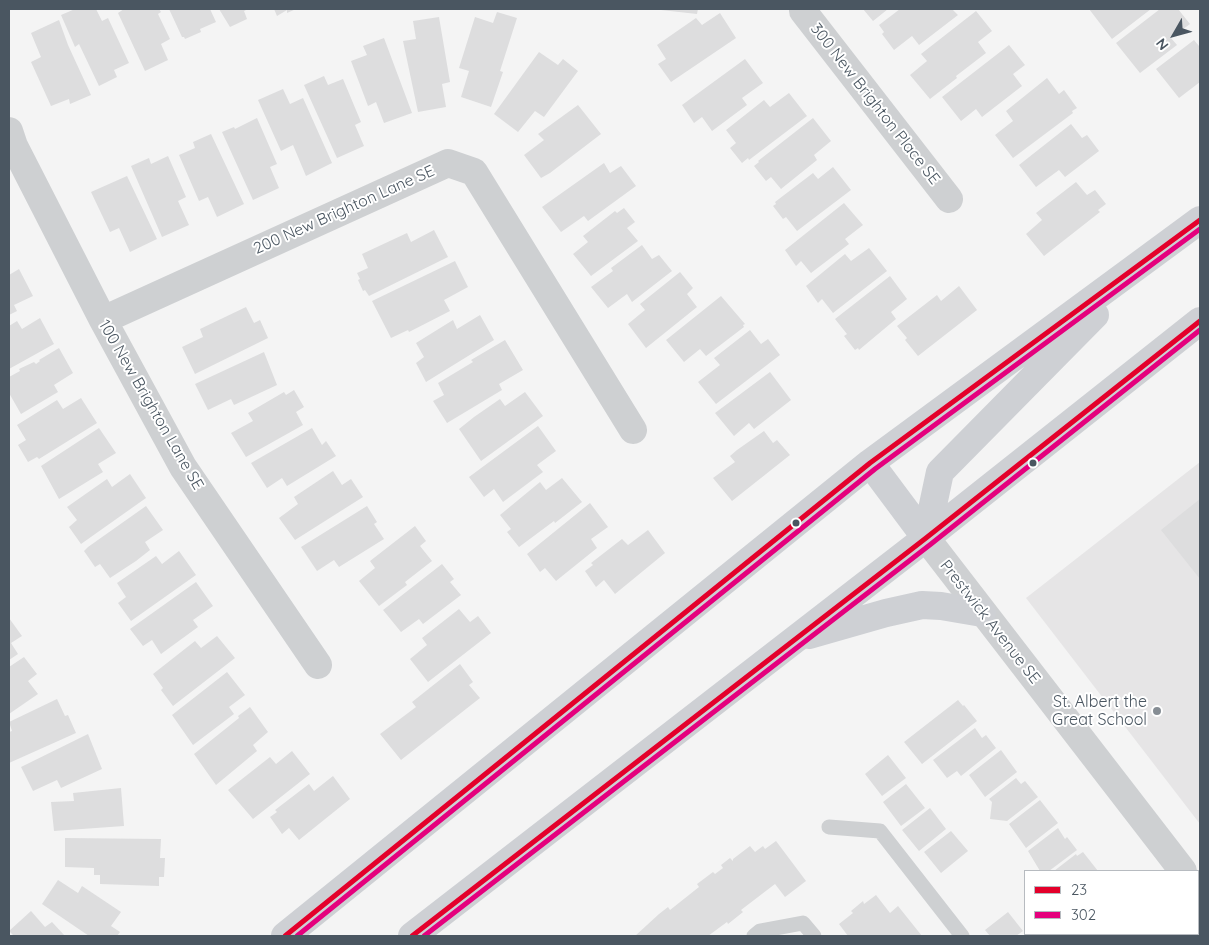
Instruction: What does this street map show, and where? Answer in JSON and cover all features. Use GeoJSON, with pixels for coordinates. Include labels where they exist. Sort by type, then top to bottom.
{"type":"FeatureCollection","features":[{"type":"Feature","properties":{"kind":"main road"},"geometry":{"type":"LineString","coordinates":[[285,936],[870,463],[1200,220]]}},
{"type":"Feature","properties":{"kind":"main road"},"geometry":{"type":"LineString","coordinates":[[926,538],[940,472],[1153,254]]}},
{"type":"Feature","properties":{"kind":"main road"},"geometry":{"type":"LineString","coordinates":[[412,936],[926,538],[1200,321]]}},
{"type":"Feature","properties":{"kind":"main road"},"geometry":{"type":"LineString","coordinates":[[870,463],[926,538]]}},
{"type":"Feature","properties":{"kind":"main road"},"geometry":{"type":"LineString","coordinates":[[793,640],[886,613],[922,605],[941,606],[982,613]]}},
{"type":"Feature","properties":{"kind":"street","name":"300 New Brighton Place SE"},"geometry":{"type":"LineString","coordinates":[[803,9],[949,199]]}},
{"type":"Feature","properties":{"kind":"street","name":"100 New Brighton Lane SE"},"geometry":{"type":"LineString","coordinates":[[9,131],[14,146],[103,320],[183,467],[318,665]]}},
{"type":"Feature","properties":{"kind":"street","name":"200 New Brighton Lane SE"},"geometry":{"type":"LineString","coordinates":[[103,320],[448,163],[474,172],[633,430]]}},
{"type":"Feature","properties":{"kind":"street","name":"Prestwick Avenue SE"},"geometry":{"type":"LineString","coordinates":[[926,538],[1182,870]]}},
{"type":"Feature","properties":{"kind":"lane"},"geometry":{"type":"LineString","coordinates":[[829,826],[880,831],[962,936]]}},
{"type":"Feature","properties":{"kind":"lane"},"geometry":{"type":"LineString","coordinates":[[754,936],[760,931],[803,923],[814,936]]}},
{"type":"Feature","properties":{"kind":"shaded area","name":"St. Albert the Great School"},"geometry":{"type":"Polygon","coordinates":[[[1200,462],[1200,824],[1026,598],[1200,462]]]}},
{"type":"Feature","properties":{"kind":"building"},"geometry":{"type":"Polygon","coordinates":[[[75,9],[96,9],[102,21],[108,18],[129,63],[114,70],[117,77],[99,86],[79,44],[75,47],[61,15],[75,9]]]}},
{"type":"Feature","properties":{"kind":"building"},"geometry":{"type":"Polygon","coordinates":[[[124,9],[159,9],[161,12],[158,14],[170,39],[161,44],[168,60],[145,71],[118,13],[124,9]]]}},
{"type":"Feature","properties":{"kind":"building"},"geometry":{"type":"Polygon","coordinates":[[[169,9],[210,9],[216,22],[200,29],[201,32],[185,39],[182,37],[169,9]]]}},
{"type":"Feature","properties":{"kind":"building"},"geometry":{"type":"Polygon","coordinates":[[[219,9],[248,9],[244,11],[247,19],[230,27],[219,9]]]}},
{"type":"Feature","properties":{"kind":"building"},"geometry":{"type":"Polygon","coordinates":[[[274,9],[296,9],[287,13],[287,10],[277,16],[274,9]]]}},
{"type":"Feature","properties":{"kind":"building"},"geometry":{"type":"Polygon","coordinates":[[[661,9],[698,9],[697,14],[661,9]]]}},
{"type":"Feature","properties":{"kind":"building"},"geometry":{"type":"Polygon","coordinates":[[[863,9],[888,9],[873,21],[863,9]]]}},
{"type":"Feature","properties":{"kind":"building"},"geometry":{"type":"Polygon","coordinates":[[[900,9],[952,9],[958,15],[919,45],[912,36],[894,50],[882,34],[884,32],[879,25],[900,9]]]}},
{"type":"Feature","properties":{"kind":"building"},"geometry":{"type":"Polygon","coordinates":[[[1089,9],[1151,9],[1112,39],[1089,9]]]}},
{"type":"Feature","properties":{"kind":"building"},"geometry":{"type":"Polygon","coordinates":[[[1160,9],[1178,9],[1190,24],[1171,38],[1177,45],[1140,73],[1116,43],[1160,9]]]}},
{"type":"Feature","properties":{"kind":"building"},"geometry":{"type":"Polygon","coordinates":[[[976,11],[992,31],[978,42],[986,53],[930,99],[910,75],[927,61],[921,54],[976,11]]]}},
{"type":"Feature","properties":{"kind":"building"},"geometry":{"type":"Polygon","coordinates":[[[497,12],[517,18],[500,71],[503,72],[491,107],[461,97],[469,71],[459,68],[475,17],[493,23],[497,12]]]}},
{"type":"Feature","properties":{"kind":"building"},"geometry":{"type":"Polygon","coordinates":[[[720,13],[736,38],[671,82],[658,64],[666,59],[657,45],[696,18],[702,25],[720,13]]]}},
{"type":"Feature","properties":{"kind":"building"},"geometry":{"type":"Polygon","coordinates":[[[439,17],[450,82],[442,84],[446,107],[418,112],[403,41],[416,39],[413,21],[439,17]]]}},
{"type":"Feature","properties":{"kind":"building"},"geometry":{"type":"Polygon","coordinates":[[[59,20],[68,45],[91,95],[70,104],[69,99],[51,106],[31,62],[41,57],[31,33],[59,20]]]}},
{"type":"Feature","properties":{"kind":"building"},"geometry":{"type":"Polygon","coordinates":[[[384,38],[412,113],[384,123],[376,102],[368,106],[351,61],[367,55],[363,46],[384,38]]]}},
{"type":"Feature","properties":{"kind":"building"},"geometry":{"type":"Polygon","coordinates":[[[1194,40],[1200,46],[1200,82],[1179,98],[1156,69],[1194,40]]]}},
{"type":"Feature","properties":{"kind":"building"},"geometry":{"type":"Polygon","coordinates":[[[1009,45],[1025,65],[1013,74],[1022,86],[982,117],[976,109],[961,121],[942,97],[1009,45]]]}},
{"type":"Feature","properties":{"kind":"building"},"geometry":{"type":"Polygon","coordinates":[[[539,52],[558,65],[563,59],[578,71],[544,117],[535,111],[518,132],[494,114],[539,52]]]}},
{"type":"Feature","properties":{"kind":"building"},"geometry":{"type":"Polygon","coordinates":[[[745,59],[763,83],[742,98],[747,105],[712,131],[702,117],[694,123],[682,105],[745,59]]]}},
{"type":"Feature","properties":{"kind":"building"},"geometry":{"type":"Polygon","coordinates":[[[324,76],[328,85],[343,79],[361,122],[355,125],[364,146],[337,158],[304,85],[324,76]]]}},
{"type":"Feature","properties":{"kind":"building"},"geometry":{"type":"Polygon","coordinates":[[[1047,78],[1059,94],[1064,90],[1077,108],[1013,158],[995,135],[1013,121],[1006,111],[1047,78]]]}},
{"type":"Feature","properties":{"kind":"building"},"geometry":{"type":"Polygon","coordinates":[[[283,89],[290,104],[303,98],[332,163],[306,176],[293,145],[281,151],[258,100],[283,89]]]}},
{"type":"Feature","properties":{"kind":"building"},"geometry":{"type":"Polygon","coordinates":[[[789,93],[807,116],[749,160],[748,158],[742,163],[730,148],[736,143],[726,130],[764,100],[770,107],[789,93]]]}},
{"type":"Feature","properties":{"kind":"building"},"geometry":{"type":"Polygon","coordinates":[[[578,105],[601,134],[541,178],[524,155],[544,140],[538,134],[578,105]]]}},
{"type":"Feature","properties":{"kind":"building"},"geometry":{"type":"Polygon","coordinates":[[[257,118],[277,164],[270,167],[279,188],[253,200],[222,132],[234,127],[235,129],[257,118]]]}},
{"type":"Feature","properties":{"kind":"building"},"geometry":{"type":"Polygon","coordinates":[[[813,118],[831,141],[814,155],[817,160],[781,189],[771,177],[766,181],[754,166],[813,118]]]}},
{"type":"Feature","properties":{"kind":"building"},"geometry":{"type":"Polygon","coordinates":[[[1071,124],[1082,138],[1087,135],[1099,151],[1065,177],[1059,170],[1036,187],[1019,165],[1071,124]]]}},
{"type":"Feature","properties":{"kind":"building"},"geometry":{"type":"Polygon","coordinates":[[[211,134],[244,204],[217,217],[208,197],[199,201],[179,155],[195,148],[193,142],[211,134]]]}},
{"type":"Feature","properties":{"kind":"building"},"geometry":{"type":"Polygon","coordinates":[[[168,156],[186,197],[178,201],[189,225],[162,237],[131,166],[149,158],[151,164],[168,156]]]}},
{"type":"Feature","properties":{"kind":"building"},"geometry":{"type":"Polygon","coordinates":[[[604,163],[610,173],[621,166],[636,186],[588,221],[584,216],[561,232],[542,207],[604,163]]]}},
{"type":"Feature","properties":{"kind":"building"},"geometry":{"type":"Polygon","coordinates":[[[833,167],[851,190],[797,231],[786,217],[783,219],[773,206],[776,204],[775,202],[813,173],[818,179],[833,167]]]}},
{"type":"Feature","properties":{"kind":"building"},"geometry":{"type":"Polygon","coordinates":[[[127,176],[157,239],[130,252],[119,228],[110,232],[91,192],[127,176]]]}},
{"type":"Feature","properties":{"kind":"building"},"geometry":{"type":"Polygon","coordinates":[[[1076,182],[1087,195],[1095,190],[1106,204],[1098,210],[1100,212],[1044,256],[1026,234],[1042,220],[1036,213],[1076,182]]]}},
{"type":"Feature","properties":{"kind":"building"},"geometry":{"type":"Polygon","coordinates":[[[844,203],[863,225],[845,239],[849,244],[811,273],[801,261],[796,266],[785,250],[844,203]]]}},
{"type":"Feature","properties":{"kind":"building"},"geometry":{"type":"Polygon","coordinates":[[[624,208],[635,222],[627,228],[638,241],[591,276],[573,254],[588,242],[583,236],[615,211],[617,213],[624,208]]]}},
{"type":"Feature","properties":{"kind":"building"},"geometry":{"type":"Polygon","coordinates":[[[434,230],[448,257],[369,296],[365,290],[363,291],[357,273],[368,268],[362,254],[407,233],[411,242],[434,230]]]}},
{"type":"Feature","properties":{"kind":"building"},"geometry":{"type":"Polygon","coordinates":[[[642,245],[652,259],[659,255],[672,271],[632,302],[627,294],[608,308],[591,287],[613,271],[611,268],[642,245]]]}},
{"type":"Feature","properties":{"kind":"building"},"geometry":{"type":"Polygon","coordinates":[[[869,248],[887,271],[833,313],[822,299],[818,303],[806,286],[845,254],[851,261],[869,248]]]}},
{"type":"Feature","properties":{"kind":"building"},"geometry":{"type":"Polygon","coordinates":[[[455,261],[468,287],[444,300],[450,311],[409,332],[408,330],[391,338],[372,301],[455,261]]]}},
{"type":"Feature","properties":{"kind":"building"},"geometry":{"type":"Polygon","coordinates":[[[19,269],[33,296],[14,305],[17,311],[9,315],[9,275],[19,269]]]}},
{"type":"Feature","properties":{"kind":"building"},"geometry":{"type":"Polygon","coordinates":[[[680,272],[693,288],[687,294],[697,307],[646,348],[628,324],[645,310],[640,304],[680,272]]]}},
{"type":"Feature","properties":{"kind":"building"},"geometry":{"type":"Polygon","coordinates":[[[890,276],[907,299],[891,312],[896,319],[859,350],[858,348],[855,350],[844,336],[847,334],[835,319],[890,276]]]}},
{"type":"Feature","properties":{"kind":"building"},"geometry":{"type":"Polygon","coordinates":[[[959,286],[977,310],[918,356],[897,326],[937,295],[941,301],[959,286]]]}},
{"type":"Feature","properties":{"kind":"building"},"geometry":{"type":"Polygon","coordinates":[[[721,296],[745,324],[743,325],[744,327],[706,356],[700,349],[684,362],[666,340],[721,296]]]}},
{"type":"Feature","properties":{"kind":"building"},"geometry":{"type":"Polygon","coordinates":[[[246,307],[254,323],[260,320],[268,338],[195,374],[182,347],[203,337],[200,329],[246,307]]]}},
{"type":"Feature","properties":{"kind":"building"},"geometry":{"type":"Polygon","coordinates":[[[480,315],[494,340],[426,382],[416,363],[424,357],[416,343],[453,320],[457,329],[480,315]]]}},
{"type":"Feature","properties":{"kind":"building"},"geometry":{"type":"Polygon","coordinates":[[[40,318],[54,344],[9,369],[9,326],[17,321],[22,329],[40,318]]]}},
{"type":"Feature","properties":{"kind":"building"},"geometry":{"type":"Polygon","coordinates":[[[750,330],[761,344],[768,339],[780,355],[716,404],[698,382],[720,365],[714,358],[750,330]]]}},
{"type":"Feature","properties":{"kind":"building"},"geometry":{"type":"Polygon","coordinates":[[[505,340],[523,370],[499,384],[502,390],[447,423],[433,401],[444,395],[438,383],[473,362],[471,360],[505,340]]]}},
{"type":"Feature","properties":{"kind":"building"},"geometry":{"type":"Polygon","coordinates":[[[59,348],[73,373],[54,385],[58,392],[21,414],[9,393],[9,377],[20,371],[19,369],[34,362],[36,364],[39,360],[59,348]]]}},
{"type":"Feature","properties":{"kind":"building"},"geometry":{"type":"Polygon","coordinates":[[[264,352],[277,385],[234,405],[231,399],[208,410],[195,384],[264,352]]]}},
{"type":"Feature","properties":{"kind":"building"},"geometry":{"type":"Polygon","coordinates":[[[770,372],[791,400],[754,429],[749,423],[734,436],[715,413],[770,372]]]}},
{"type":"Feature","properties":{"kind":"building"},"geometry":{"type":"Polygon","coordinates":[[[294,390],[304,407],[296,412],[303,425],[246,457],[231,433],[253,421],[248,413],[284,392],[286,395],[294,390]]]}},
{"type":"Feature","properties":{"kind":"building"},"geometry":{"type":"Polygon","coordinates":[[[525,392],[543,416],[481,461],[459,429],[500,399],[505,406],[525,392]]]}},
{"type":"Feature","properties":{"kind":"building"},"geometry":{"type":"Polygon","coordinates":[[[81,398],[97,423],[39,459],[37,457],[28,462],[18,445],[26,440],[17,425],[57,400],[63,409],[81,398]]]}},
{"type":"Feature","properties":{"kind":"building"},"geometry":{"type":"Polygon","coordinates":[[[538,426],[556,451],[537,465],[543,472],[503,502],[494,489],[484,497],[469,477],[538,426]]]}},
{"type":"Feature","properties":{"kind":"building"},"geometry":{"type":"Polygon","coordinates":[[[99,428],[116,453],[98,464],[103,472],[59,499],[41,466],[99,428]]]}},
{"type":"Feature","properties":{"kind":"building"},"geometry":{"type":"Polygon","coordinates":[[[312,428],[322,445],[326,441],[336,456],[287,486],[282,478],[267,488],[251,463],[312,428]]]}},
{"type":"Feature","properties":{"kind":"building"},"geometry":{"type":"Polygon","coordinates":[[[764,431],[773,443],[777,440],[790,455],[732,501],[713,478],[735,462],[730,456],[764,431]]]}},
{"type":"Feature","properties":{"kind":"building"},"geometry":{"type":"Polygon","coordinates":[[[333,471],[342,485],[351,479],[363,497],[295,540],[279,518],[298,504],[294,497],[333,471]]]}},
{"type":"Feature","properties":{"kind":"building"},"geometry":{"type":"Polygon","coordinates":[[[130,474],[146,498],[81,544],[69,527],[77,520],[67,507],[107,479],[112,487],[130,474]]]}},
{"type":"Feature","properties":{"kind":"building"},"geometry":{"type":"Polygon","coordinates":[[[562,478],[582,502],[519,547],[507,532],[511,529],[500,515],[540,482],[546,490],[562,478]]]}},
{"type":"Feature","properties":{"kind":"building"},"geometry":{"type":"Polygon","coordinates":[[[1200,499],[1200,579],[1161,530],[1200,499]]]}},
{"type":"Feature","properties":{"kind":"building"},"geometry":{"type":"Polygon","coordinates":[[[590,503],[608,527],[591,539],[597,548],[556,581],[545,568],[540,572],[527,554],[590,503]]]}},
{"type":"Feature","properties":{"kind":"building"},"geometry":{"type":"Polygon","coordinates":[[[146,506],[163,530],[145,542],[150,550],[110,578],[100,564],[95,567],[84,551],[146,506]]]}},
{"type":"Feature","properties":{"kind":"building"},"geometry":{"type":"Polygon","coordinates":[[[367,506],[377,522],[374,524],[384,539],[339,567],[334,560],[317,571],[301,547],[367,506]]]}},
{"type":"Feature","properties":{"kind":"building"},"geometry":{"type":"Polygon","coordinates":[[[415,526],[426,541],[420,546],[432,561],[405,582],[407,585],[379,606],[359,581],[375,568],[370,561],[415,526]]]}},
{"type":"Feature","properties":{"kind":"building"},"geometry":{"type":"Polygon","coordinates":[[[648,530],[665,553],[615,594],[604,580],[596,587],[585,571],[593,565],[591,563],[622,539],[628,545],[648,530]]]}},
{"type":"Feature","properties":{"kind":"building"},"geometry":{"type":"Polygon","coordinates":[[[179,551],[196,575],[131,621],[118,603],[126,597],[117,583],[156,556],[162,564],[179,551]]]}},
{"type":"Feature","properties":{"kind":"building"},"geometry":{"type":"Polygon","coordinates":[[[442,564],[454,579],[450,582],[461,595],[423,624],[419,619],[401,632],[383,610],[442,564]]]}},
{"type":"Feature","properties":{"kind":"building"},"geometry":{"type":"Polygon","coordinates":[[[196,582],[213,606],[193,620],[198,627],[161,654],[152,640],[143,646],[130,629],[196,582]]]}},
{"type":"Feature","properties":{"kind":"building"},"geometry":{"type":"Polygon","coordinates":[[[459,609],[470,622],[478,616],[491,633],[428,682],[410,659],[427,645],[422,638],[459,609]]]}},
{"type":"Feature","properties":{"kind":"building"},"geometry":{"type":"Polygon","coordinates":[[[9,618],[22,636],[11,643],[18,654],[9,660],[9,618]]]}},
{"type":"Feature","properties":{"kind":"building"},"geometry":{"type":"Polygon","coordinates":[[[217,636],[235,658],[173,706],[161,690],[163,688],[153,674],[195,641],[201,648],[217,636]]]}},
{"type":"Feature","properties":{"kind":"building"},"geometry":{"type":"Polygon","coordinates":[[[24,657],[37,674],[28,681],[38,694],[9,714],[9,667],[24,657]]]}},
{"type":"Feature","properties":{"kind":"building"},"geometry":{"type":"Polygon","coordinates":[[[460,664],[473,682],[469,685],[480,698],[401,760],[380,734],[416,707],[412,702],[460,664]]]}},
{"type":"Feature","properties":{"kind":"building"},"geometry":{"type":"Polygon","coordinates":[[[227,672],[245,695],[229,707],[234,714],[193,745],[172,715],[227,672]]]}},
{"type":"Feature","properties":{"kind":"building"},"geometry":{"type":"Polygon","coordinates":[[[57,699],[65,716],[68,715],[76,733],[9,763],[9,732],[12,731],[9,722],[57,699]]]}},
{"type":"Feature","properties":{"kind":"building"},"geometry":{"type":"Polygon","coordinates":[[[958,700],[977,721],[922,764],[904,742],[958,700]]]}},
{"type":"Feature","properties":{"kind":"building"},"geometry":{"type":"Polygon","coordinates":[[[250,707],[268,732],[253,745],[257,751],[216,785],[194,754],[250,707]]]}},
{"type":"Feature","properties":{"kind":"building"},"geometry":{"type":"Polygon","coordinates":[[[975,728],[982,738],[986,735],[996,748],[961,776],[957,771],[947,778],[933,760],[975,728]]]}},
{"type":"Feature","properties":{"kind":"building"},"geometry":{"type":"Polygon","coordinates":[[[88,734],[102,769],[61,788],[57,780],[33,791],[21,767],[88,734]]]}},
{"type":"Feature","properties":{"kind":"building"},"geometry":{"type":"Polygon","coordinates":[[[1001,750],[1017,772],[985,797],[969,775],[1001,750]]]}},
{"type":"Feature","properties":{"kind":"building"},"geometry":{"type":"Polygon","coordinates":[[[292,751],[310,774],[253,819],[228,790],[270,757],[276,764],[292,751]]]}},
{"type":"Feature","properties":{"kind":"building"},"geometry":{"type":"Polygon","coordinates":[[[888,755],[906,778],[882,796],[865,774],[888,755]]]}},
{"type":"Feature","properties":{"kind":"building"},"geometry":{"type":"Polygon","coordinates":[[[333,776],[350,799],[299,840],[289,828],[282,834],[270,817],[277,812],[275,810],[309,784],[314,791],[333,776]]]}},
{"type":"Feature","properties":{"kind":"building"},"geometry":{"type":"Polygon","coordinates":[[[1016,778],[1021,784],[1025,781],[1038,797],[1007,821],[990,819],[992,802],[989,799],[1016,778]]]}},
{"type":"Feature","properties":{"kind":"building"},"geometry":{"type":"Polygon","coordinates":[[[906,784],[925,808],[901,826],[883,802],[906,784]]]}},
{"type":"Feature","properties":{"kind":"building"},"geometry":{"type":"Polygon","coordinates":[[[121,788],[124,826],[54,831],[51,802],[74,801],[73,793],[121,788]]]}},
{"type":"Feature","properties":{"kind":"building"},"geometry":{"type":"Polygon","coordinates":[[[1040,800],[1058,823],[1026,848],[1009,824],[1040,800]]]}},
{"type":"Feature","properties":{"kind":"building"},"geometry":{"type":"Polygon","coordinates":[[[930,808],[946,829],[919,851],[902,830],[930,808]]]}},
{"type":"Feature","properties":{"kind":"building"},"geometry":{"type":"Polygon","coordinates":[[[1058,828],[1065,839],[1067,837],[1077,850],[1050,870],[1039,870],[1028,851],[1058,828]]]}},
{"type":"Feature","properties":{"kind":"building"},"geometry":{"type":"Polygon","coordinates":[[[951,831],[968,851],[941,873],[924,852],[951,831]]]}},
{"type":"Feature","properties":{"kind":"building"},"geometry":{"type":"Polygon","coordinates":[[[65,838],[161,839],[160,858],[165,858],[164,877],[159,877],[159,886],[100,884],[100,875],[94,875],[94,868],[65,867],[65,838]]]}},
{"type":"Feature","properties":{"kind":"building"},"geometry":{"type":"Polygon","coordinates":[[[776,841],[806,881],[785,897],[775,884],[741,910],[743,912],[728,924],[727,922],[708,936],[635,936],[668,907],[670,910],[699,887],[697,884],[713,872],[715,874],[723,868],[721,865],[730,858],[733,861],[750,846],[755,852],[763,846],[765,849],[776,841]]]}},
{"type":"Feature","properties":{"kind":"building"},"geometry":{"type":"Polygon","coordinates":[[[1083,852],[1097,870],[1055,870],[1076,854],[1077,856],[1083,852]]]}},
{"type":"Feature","properties":{"kind":"building"},"geometry":{"type":"Polygon","coordinates":[[[58,880],[78,893],[82,886],[121,912],[111,926],[120,932],[117,936],[89,936],[42,904],[58,880]]]}},
{"type":"Feature","properties":{"kind":"building"},"geometry":{"type":"Polygon","coordinates":[[[876,895],[890,913],[898,906],[922,936],[848,936],[839,924],[853,913],[851,911],[863,901],[864,904],[876,895]]]}},
{"type":"Feature","properties":{"kind":"building"},"geometry":{"type":"Polygon","coordinates":[[[31,911],[45,927],[52,922],[65,936],[14,936],[9,931],[31,911]]]}},
{"type":"Feature","properties":{"kind":"building"},"geometry":{"type":"Polygon","coordinates":[[[1008,912],[1023,931],[1016,936],[990,936],[985,930],[1008,912]]]}},
{"type":"Feature","properties":{"kind":"building"},"geometry":{"type":"Polygon","coordinates":[[[1079,935],[1128,935],[1126,936],[1077,936],[1079,935]]]}},
{"type":"Feature","properties":{"kind":"building"},"geometry":{"type":"Polygon","coordinates":[[[1148,935],[1149,936],[1130,936],[1148,935]]]}},
{"type":"Feature","properties":{"kind":"transit line","name":"23"},"geometry":{"type":"LineString","coordinates":[[285,936],[870,463],[1200,220]]}},
{"type":"Feature","properties":{"kind":"transit line","name":"302"},"geometry":{"type":"LineString","coordinates":[[297,936],[875,469],[1200,229]]}},
{"type":"Feature","properties":{"kind":"transit line","name":"23"},"geometry":{"type":"LineString","coordinates":[[412,936],[926,538],[1200,321]]}},
{"type":"Feature","properties":{"kind":"transit line","name":"302"},"geometry":{"type":"LineString","coordinates":[[424,936],[931,544],[1200,330]]}},
{"type":"Feature","properties":{"kind":"place","name":"St. Albert the Great School"},"geometry":{"type":"Point","coordinates":[1157,711]}}]}
